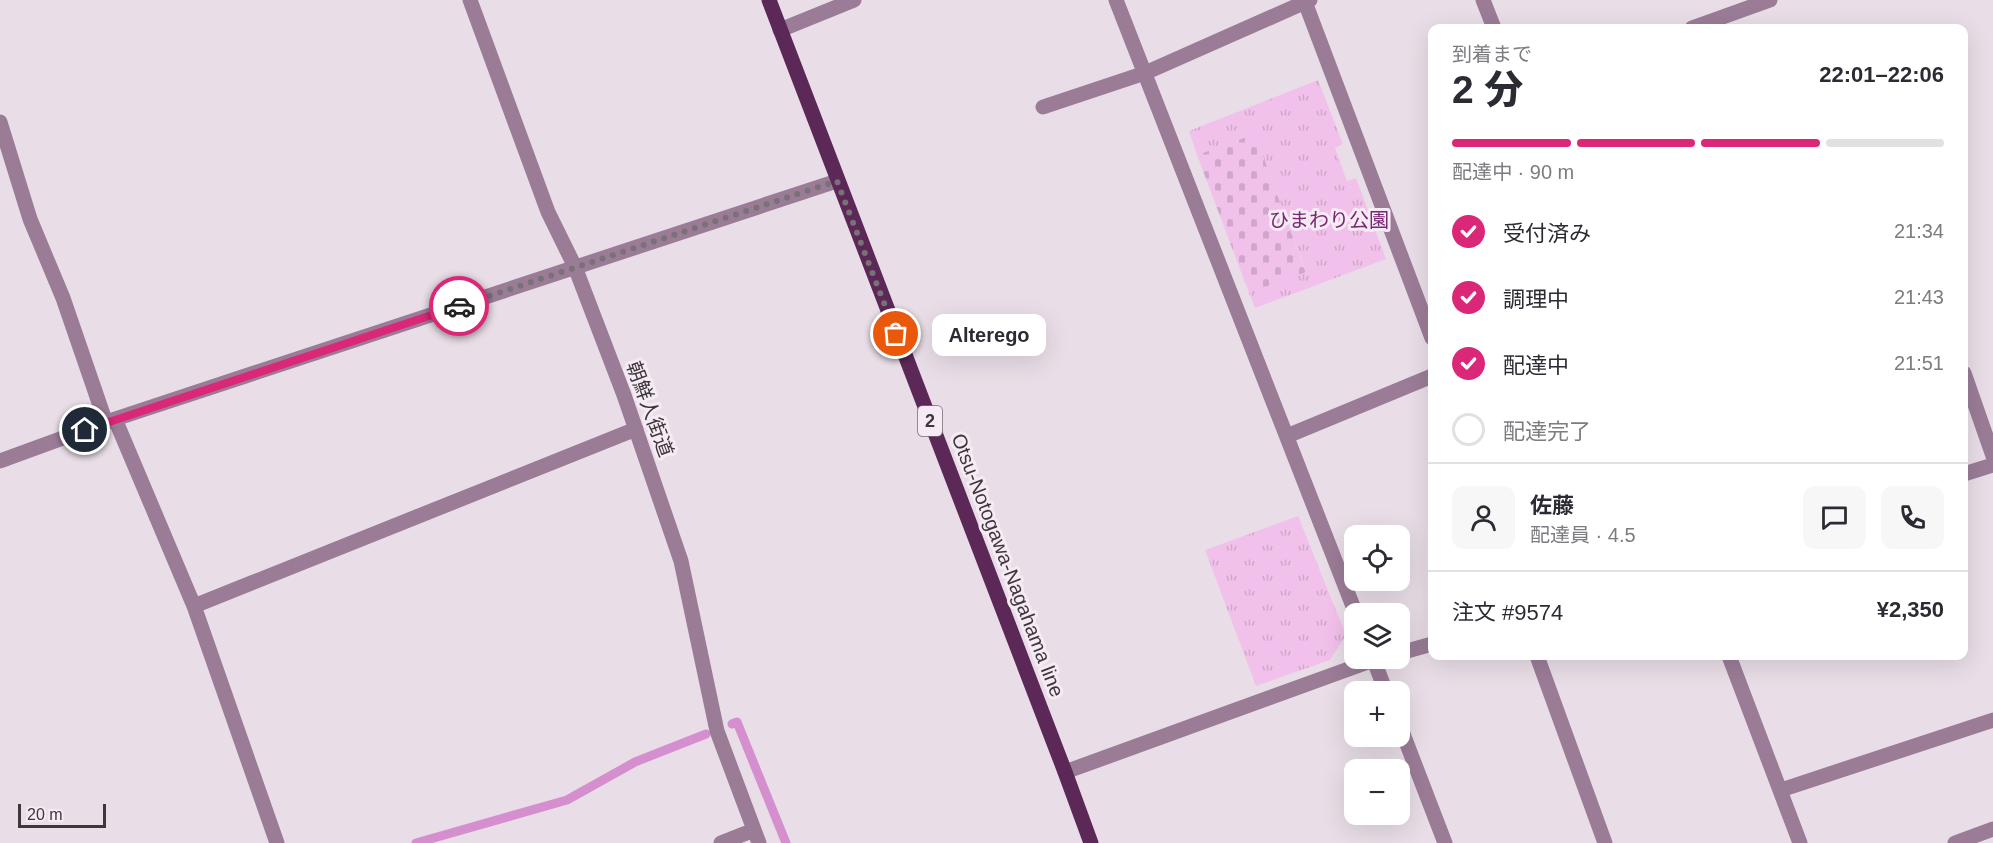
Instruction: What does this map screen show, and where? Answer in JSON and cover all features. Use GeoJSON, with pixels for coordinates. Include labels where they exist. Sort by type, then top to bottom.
{"type":"FeatureCollection","features":[{"type":"Feature","properties":{"kind":"main road","name":"Otsu-Notogawa-Nagahama line"},"geometry":{"type":"LineString","coordinates":[[769,0],[1091,843]]}},
{"type":"Feature","properties":{"kind":"street","name":"朝鮮人街道"},"geometry":{"type":"LineString","coordinates":[[470,0],[548,212],[575,267],[636,429],[681,561],[717,731],[757,837]]}},
{"type":"Feature","properties":{"kind":"street"},"geometry":{"type":"LineString","coordinates":[[780,30],[854,0]]}},
{"type":"Feature","properties":{"kind":"street"},"geometry":{"type":"LineString","coordinates":[[1116,0],[1352,603]]}},
{"type":"Feature","properties":{"kind":"street"},"geometry":{"type":"LineString","coordinates":[[1483,0],[1492,24]]}},
{"type":"Feature","properties":{"kind":"street"},"geometry":{"type":"LineString","coordinates":[[1703,24],[1770,0]]}},
{"type":"Feature","properties":{"kind":"street"},"geometry":{"type":"LineString","coordinates":[[1043,107],[1145,73],[1308,1],[1428,327]]}},
{"type":"Feature","properties":{"kind":"street"},"geometry":{"type":"LineString","coordinates":[[0,122],[30,219],[110,421],[194,606],[277,843]]}},
{"type":"Feature","properties":{"kind":"street"},"geometry":{"type":"LineString","coordinates":[[0,461],[110,421],[837,181]]}},
{"type":"Feature","properties":{"kind":"street"},"geometry":{"type":"LineString","coordinates":[[1287,436],[1428,378]]}},
{"type":"Feature","properties":{"kind":"street"},"geometry":{"type":"LineString","coordinates":[[1968,384],[1993,456]]}},
{"type":"Feature","properties":{"kind":"street"},"geometry":{"type":"LineString","coordinates":[[194,606],[636,429]]}},
{"type":"Feature","properties":{"kind":"street"},"geometry":{"type":"LineString","coordinates":[[1968,473],[1993,465]]}},
{"type":"Feature","properties":{"kind":"street"},"geometry":{"type":"LineString","coordinates":[[1410,650],[1428,645]]}},
{"type":"Feature","properties":{"kind":"street"},"geometry":{"type":"LineString","coordinates":[[1538,660],[1605,843]]}},
{"type":"Feature","properties":{"kind":"street"},"geometry":{"type":"LineString","coordinates":[[1731,660],[1800,843]]}},
{"type":"Feature","properties":{"kind":"street"},"geometry":{"type":"LineString","coordinates":[[1065,772],[1348,669]]}},
{"type":"Feature","properties":{"kind":"street"},"geometry":{"type":"LineString","coordinates":[[1781,790],[1993,720]]}},
{"type":"Feature","properties":{"kind":"street"},"geometry":{"type":"LineString","coordinates":[[1408,747],[1445,843]]}},
{"type":"Feature","properties":{"kind":"street"},"geometry":{"type":"LineString","coordinates":[[1955,843],[1973,840],[1993,829]]}},
{"type":"Feature","properties":{"kind":"street"},"geometry":{"type":"LineString","coordinates":[[721,843],[757,837]]}},
{"type":"Feature","properties":{"kind":"green space","name":"ひまわり公園"},"geometry":{"type":"Polygon","coordinates":[[[1318,80],[1343,144],[1335,148],[1347,181],[1356,178],[1386,259],[1255,308],[1249,293],[1306,272],[1255,134],[1197,155],[1189,131],[1318,80]]]}},
{"type":"Feature","properties":{"kind":"green space"},"geometry":{"type":"Polygon","coordinates":[[[1255,133],[1306,273],[1249,293],[1197,155],[1255,133]]]}},
{"type":"Feature","properties":{"kind":"green space"},"geometry":{"type":"Polygon","coordinates":[[[1298,516],[1344,630],[1344,638],[1330,660],[1256,686],[1205,550],[1298,516]]]}},
{"type":"Feature","properties":{"kind":"waterway"},"geometry":{"type":"LineString","coordinates":[[732,724],[737,722],[786,843]]}},
{"type":"Feature","properties":{"kind":"waterway"},"geometry":{"type":"LineString","coordinates":[[416,843],[567,800],[635,762],[706,734]]}},
{"type":"Feature","properties":{"kind":"way so far"},"geometry":{"type":"LineString","coordinates":[[459,306],[837,181],[896,334]]}},
{"type":"Feature","properties":{"kind":"place","name":"Alterego"},"geometry":{"type":"Point","coordinates":[896,334]}},
{"type":"Feature","properties":{"kind":"route"},"geometry":{"type":"LineString","coordinates":[[85,430],[459,306]]}}]}
